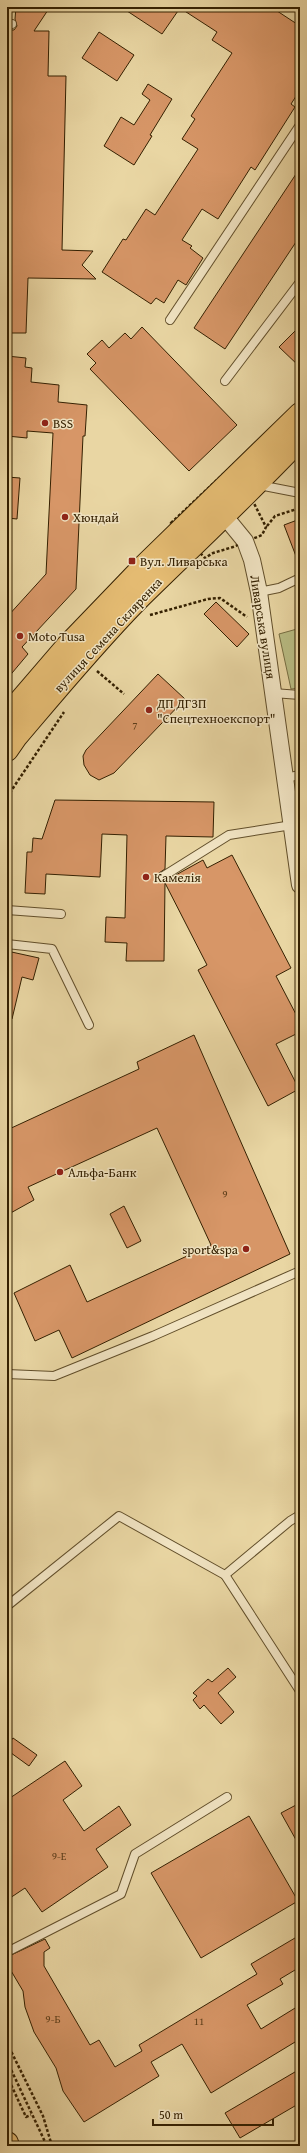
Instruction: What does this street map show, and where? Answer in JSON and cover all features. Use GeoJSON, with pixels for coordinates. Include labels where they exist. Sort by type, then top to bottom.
{"type":"FeatureCollection","features":[{"type":"Feature","properties":{"kind":"main road","name":"вулиця Семена Скляренка"},"geometry":{"type":"LineString","coordinates":[[7,750],[16,737],[82,658],[137,601],[300,414]]}},
{"type":"Feature","properties":{"kind":"main road","name":"вулиця Семена Скляренка"},"geometry":{"type":"LineString","coordinates":[[7,716],[68,644],[143,567],[219,508],[256,485],[300,440]]}},
{"type":"Feature","properties":{"kind":"street","name":"Ливарська вулиця"},"geometry":{"type":"LineString","coordinates":[[219,508],[245,541],[252,560],[259,592],[273,693],[292,777],[292,825],[300,885]]}},
{"type":"Feature","properties":{"kind":"lane"},"geometry":{"type":"LineString","coordinates":[[170,320],[300,125]]}},
{"type":"Feature","properties":{"kind":"lane"},"geometry":{"type":"LineString","coordinates":[[225,381],[300,282]]}},
{"type":"Feature","properties":{"kind":"lane"},"geometry":{"type":"LineString","coordinates":[[256,485],[300,493]]}},
{"type":"Feature","properties":{"kind":"lane"},"geometry":{"type":"LineString","coordinates":[[259,592],[279,588],[300,578]]}},
{"type":"Feature","properties":{"kind":"lane"},"geometry":{"type":"LineString","coordinates":[[273,693],[300,695]]}},
{"type":"Feature","properties":{"kind":"lane"},"geometry":{"type":"LineString","coordinates":[[162,877],[229,835],[292,825]]}},
{"type":"Feature","properties":{"kind":"lane"},"geometry":{"type":"LineString","coordinates":[[7,910],[61,914]]}},
{"type":"Feature","properties":{"kind":"lane"},"geometry":{"type":"LineString","coordinates":[[7,944],[52,948],[89,1025]]}},
{"type":"Feature","properties":{"kind":"lane"},"geometry":{"type":"LineString","coordinates":[[7,1374],[54,1376],[153,1336],[300,1271]]}},
{"type":"Feature","properties":{"kind":"lane"},"geometry":{"type":"LineString","coordinates":[[225,1575],[290,1521],[300,1515]]}},
{"type":"Feature","properties":{"kind":"lane"},"geometry":{"type":"LineString","coordinates":[[7,1606],[119,1516],[225,1575],[300,1691]]}},
{"type":"Feature","properties":{"kind":"lane"},"geometry":{"type":"LineString","coordinates":[[7,1952],[121,1894],[135,1854],[227,1798]]}},
{"type":"Feature","properties":{"kind":"path"},"geometry":{"type":"LineString","coordinates":[[266,527],[275,516],[300,508]]}},
{"type":"Feature","properties":{"kind":"path"},"geometry":{"type":"LineString","coordinates":[[233,547],[234,554]]}},
{"type":"Feature","properties":{"kind":"path"},"geometry":{"type":"LineString","coordinates":[[200,564],[205,558]]}},
{"type":"Feature","properties":{"kind":"path"},"geometry":{"type":"LineString","coordinates":[[150,615],[208,599],[220,598],[249,619],[247,612]]}},
{"type":"Feature","properties":{"kind":"path"},"geometry":{"type":"LineString","coordinates":[[145,621],[156,610]]}},
{"type":"Feature","properties":{"kind":"path"},"geometry":{"type":"LineString","coordinates":[[92,677],[100,668]]}},
{"type":"Feature","properties":{"kind":"path"},"geometry":{"type":"LineString","coordinates":[[97,671],[124,694]]}},
{"type":"Feature","properties":{"kind":"path"},"geometry":{"type":"LineString","coordinates":[[7,797],[25,768],[68,708]]}},
{"type":"Feature","properties":{"kind":"path"},"geometry":{"type":"LineString","coordinates":[[7,2043],[43,2116],[52,2146]]}},
{"type":"Feature","properties":{"kind":"path"},"geometry":{"type":"LineString","coordinates":[[7,2061],[8,2068],[47,2146]]}},
{"type":"Feature","properties":{"kind":"path"},"geometry":{"type":"LineString","coordinates":[[7,2076],[26,2117],[31,2115]]}},
{"type":"Feature","properties":{"kind":"green space"},"geometry":{"type":"Polygon","coordinates":[[[297,629],[300,636],[300,688],[291,689],[279,634],[297,629]]]}},
{"type":"Feature","properties":{"kind":"building"},"geometry":{"type":"Polygon","coordinates":[[[16,7],[50,7],[34,31],[49,31],[48,76],[66,76],[62,250],[93,251],[82,265],[96,279],[28,278],[26,333],[7,333],[7,30],[14,30],[17,26],[15,19],[16,7]]]}},
{"type":"Feature","properties":{"kind":"building"},"geometry":{"type":"Polygon","coordinates":[[[121,7],[271,7],[300,26],[300,90],[291,104],[295,107],[255,170],[251,167],[218,219],[202,209],[182,240],[192,246],[190,248],[203,258],[186,285],[178,280],[164,303],[156,298],[151,304],[102,272],[123,239],[126,240],[146,209],[155,215],[198,149],[182,139],[195,119],[191,116],[232,53],[212,40],[217,32],[180,8],[162,34],[121,7]]]}},
{"type":"Feature","properties":{"kind":"building"},"geometry":{"type":"Polygon","coordinates":[[[99,32],[134,55],[117,81],[82,58],[99,32]]]}},
{"type":"Feature","properties":{"kind":"building"},"geometry":{"type":"Polygon","coordinates":[[[148,84],[172,99],[134,165],[104,146],[121,117],[134,125],[150,100],[142,94],[148,84]]]}},
{"type":"Feature","properties":{"kind":"building"},"geometry":{"type":"Polygon","coordinates":[[[300,168],[300,236],[225,349],[194,328],[300,168]]]}},
{"type":"Feature","properties":{"kind":"building"},"geometry":{"type":"Polygon","coordinates":[[[300,326],[300,367],[279,347],[300,326]]]}},
{"type":"Feature","properties":{"kind":"building"},"geometry":{"type":"Polygon","coordinates":[[[142,327],[237,425],[189,471],[90,369],[96,363],[87,354],[102,340],[109,348],[125,333],[131,339],[142,327]]]}},
{"type":"Feature","properties":{"kind":"building"},"geometry":{"type":"Polygon","coordinates":[[[7,356],[26,358],[25,367],[32,368],[31,382],[59,385],[58,402],[87,405],[85,436],[83,436],[76,589],[22,647],[28,654],[7,679],[7,617],[46,574],[53,433],[27,431],[27,438],[7,436],[7,356]]]}},
{"type":"Feature","properties":{"kind":"building"},"geometry":{"type":"Polygon","coordinates":[[[7,477],[20,478],[17,519],[7,518],[7,477]]]}},
{"type":"Feature","properties":{"kind":"building"},"geometry":{"type":"Polygon","coordinates":[[[300,519],[300,564],[299,564],[284,525],[300,519]]]}},
{"type":"Feature","properties":{"kind":"building"},"geometry":{"type":"Polygon","coordinates":[[[216,602],[249,634],[237,647],[204,614],[216,602]]]}},
{"type":"Feature","properties":{"kind":"building"},"geometry":{"type":"Polygon","coordinates":[[[158,674],[185,699],[114,773],[99,780],[90,775],[84,765],[83,756],[86,750],[158,674]]]}},
{"type":"Feature","properties":{"kind":"building"},"geometry":{"type":"Polygon","coordinates":[[[55,800],[214,802],[213,837],[166,836],[165,869],[159,873],[157,878],[159,882],[163,882],[203,860],[207,868],[232,855],[291,968],[276,976],[300,1022],[300,1032],[276,1044],[299,1089],[268,1106],[198,970],[207,965],[165,883],[164,961],[126,961],[127,943],[105,942],[106,917],[125,918],[127,835],[102,834],[100,877],[46,874],[45,894],[25,893],[27,852],[32,852],[33,838],[42,839],[55,800]]]}},
{"type":"Feature","properties":{"kind":"building"},"geometry":{"type":"Polygon","coordinates":[[[7,951],[39,958],[33,980],[22,977],[12,1019],[7,1018],[7,951]]]}},
{"type":"Feature","properties":{"kind":"building"},"geometry":{"type":"Polygon","coordinates":[[[194,1035],[290,1254],[72,1358],[59,1330],[35,1341],[14,1293],[70,1265],[87,1302],[211,1245],[157,1128],[28,1187],[34,1200],[7,1215],[7,1130],[139,1069],[137,1062],[194,1035]]]}},
{"type":"Feature","properties":{"kind":"building"},"geometry":{"type":"Polygon","coordinates":[[[124,1206],[141,1241],[127,1248],[110,1214],[124,1206]]]}},
{"type":"Feature","properties":{"kind":"building"},"geometry":{"type":"Polygon","coordinates":[[[228,1668],[236,1677],[218,1693],[234,1712],[221,1724],[204,1705],[200,1709],[193,1700],[197,1696],[193,1693],[208,1679],[212,1682],[228,1668]]]}},
{"type":"Feature","properties":{"kind":"building"},"geometry":{"type":"Polygon","coordinates":[[[13,1738],[37,1755],[29,1766],[7,1750],[7,1746],[13,1738]]]}},
{"type":"Feature","properties":{"kind":"building"},"geometry":{"type":"Polygon","coordinates":[[[65,1761],[82,1786],[63,1800],[84,1831],[119,1806],[131,1825],[96,1849],[108,1867],[42,1912],[25,1888],[7,1900],[7,1800],[65,1761]]]}},
{"type":"Feature","properties":{"kind":"building"},"geometry":{"type":"Polygon","coordinates":[[[296,1805],[300,1812],[300,1847],[281,1813],[296,1805]]]}},
{"type":"Feature","properties":{"kind":"building"},"geometry":{"type":"Polygon","coordinates":[[[249,1816],[298,1901],[201,1958],[151,1873],[249,1816]]]}},
{"type":"Feature","properties":{"kind":"building"},"geometry":{"type":"Polygon","coordinates":[[[300,1935],[300,1967],[280,1979],[283,1984],[247,2005],[261,2029],[300,2005],[300,2039],[211,2093],[182,2044],[151,2062],[159,2076],[84,2122],[63,2091],[56,2068],[34,2032],[25,2007],[23,1991],[7,1964],[7,1957],[45,1939],[50,1948],[44,1952],[44,1966],[90,2045],[99,2040],[115,2067],[142,2051],[139,2045],[257,1974],[251,1964],[300,1935]]]}},
{"type":"Feature","properties":{"kind":"building"},"geometry":{"type":"Polygon","coordinates":[[[300,2069],[300,2103],[240,2138],[225,2113],[300,2069]]]}},
{"type":"Feature","properties":{"kind":"place","name":"BSS"},"geometry":{"type":"Point","coordinates":[45,423]}},
{"type":"Feature","properties":{"kind":"place","name":"Хюндай"},"geometry":{"type":"Point","coordinates":[65,517]}},
{"type":"Feature","properties":{"kind":"place","name":"Вул. Ливарська"},"geometry":{"type":"Point","coordinates":[132,561]}},
{"type":"Feature","properties":{"kind":"place","name":"Moto Tusa"},"geometry":{"type":"Point","coordinates":[20,636]}},
{"type":"Feature","properties":{"kind":"place","name":"ДП ДГЗП \"Спецтехноекспорт\""},"geometry":{"type":"Point","coordinates":[149,710]}},
{"type":"Feature","properties":{"kind":"place","name":"Камелія"},"geometry":{"type":"Point","coordinates":[146,877]}},
{"type":"Feature","properties":{"kind":"place","name":"Альфа-Банк"},"geometry":{"type":"Point","coordinates":[60,1172]}},
{"type":"Feature","properties":{"kind":"place","name":"sport&spa"},"geometry":{"type":"Point","coordinates":[246,1249]}}]}
